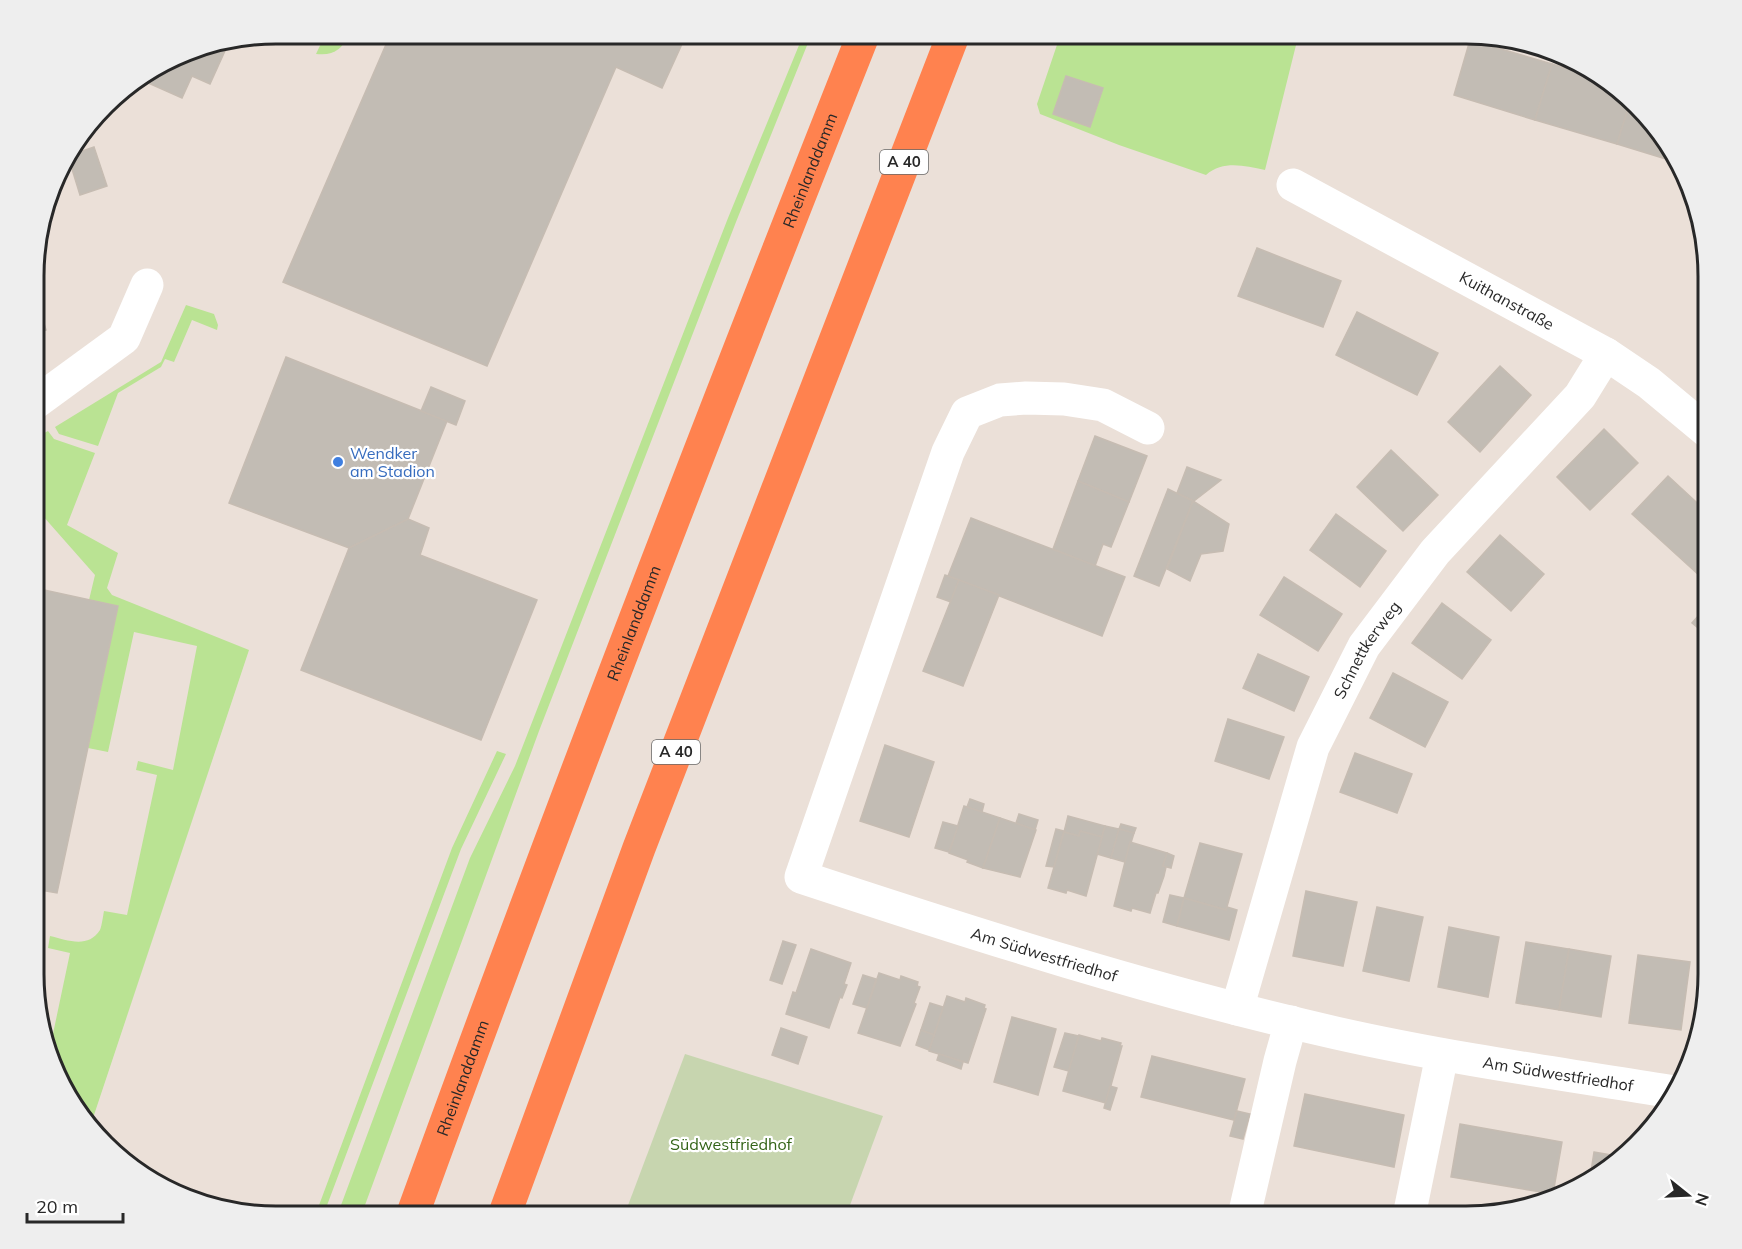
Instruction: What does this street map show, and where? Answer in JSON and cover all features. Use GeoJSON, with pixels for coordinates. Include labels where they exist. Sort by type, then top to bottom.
{"type":"FeatureCollection","features":[{"type":"Feature","properties":{"kind":"highway","name":"Rheinlanddamm"},"geometry":{"type":"LineString","coordinates":[[416,1206],[511,942],[860,44]]}},
{"type":"Feature","properties":{"kind":"highway","name":"A 40"},"geometry":{"type":"LineString","coordinates":[[508,1206],[639,848],[950,44]]}},
{"type":"Feature","properties":{"kind":"street","name":"Kuithanstraße"},"geometry":{"type":"LineString","coordinates":[[1293,185],[1606,354],[1649,383],[1698,424]]}},
{"type":"Feature","properties":{"kind":"street"},"geometry":{"type":"LineString","coordinates":[[44,396],[124,338],[147,285]]}},
{"type":"Feature","properties":{"kind":"street","name":"Schnettkerweg"},"geometry":{"type":"LineString","coordinates":[[1237,1009],[1313,747],[1364,646],[1435,552],[1580,396],[1606,354]]}},
{"type":"Feature","properties":{"kind":"street","name":"Am Südwestfriedhof"},"geometry":{"type":"LineString","coordinates":[[1149,428],[1103,405],[1064,399],[1000,400],[967,412],[948,452],[801,877],[974,934],[1237,1009],[1442,1054],[1666,1091]]}},
{"type":"Feature","properties":{"kind":"street"},"geometry":{"type":"LineString","coordinates":[[1246,1206],[1291,1022]]}},
{"type":"Feature","properties":{"kind":"street"},"geometry":{"type":"LineString","coordinates":[[1411,1206],[1442,1054]]}},
{"type":"Feature","properties":{"kind":"green space"},"geometry":{"type":"Polygon","coordinates":[[[321,44],[343,44],[328,54],[316,54],[321,44]]]}},
{"type":"Feature","properties":{"kind":"green space"},"geometry":{"type":"Polygon","coordinates":[[[799,44],[808,44],[736,222],[539,731],[365,1206],[341,1206],[470,858],[515,766],[728,218],[799,44]]]}},
{"type":"Feature","properties":{"kind":"green space"},"geometry":{"type":"Polygon","coordinates":[[[1057,44],[1296,44],[1265,170],[1227,166],[1213,170],[1206,175],[1119,145],[1040,114],[1037,104],[1057,44]]]}},
{"type":"Feature","properties":{"kind":"green space"},"geometry":{"type":"Polygon","coordinates":[[[186,305],[214,314],[218,325],[217,330],[192,320],[174,362],[165,359],[161,367],[118,393],[98,446],[59,434],[55,427],[161,362],[186,305]]]}},
{"type":"Feature","properties":{"kind":"green space"},"geometry":{"type":"Polygon","coordinates":[[[48,431],[54,439],[95,453],[67,525],[118,553],[107,588],[112,595],[249,650],[93,1117],[67,1076],[52,1037],[70,953],[48,948],[50,936],[77,942],[90,940],[100,930],[104,911],[127,915],[157,775],[136,770],[138,761],[173,770],[197,646],[134,632],[108,752],[88,748],[118,606],[89,600],[95,575],[44,517],[44,433],[48,431]]]}},
{"type":"Feature","properties":{"kind":"green space"},"geometry":{"type":"Polygon","coordinates":[[[497,751],[506,754],[461,849],[327,1206],[319,1206],[452,848],[497,751]]]}},
{"type":"Feature","properties":{"kind":"green space","name":"Südwestfriedhof"},"geometry":{"type":"Polygon","coordinates":[[[685,1054],[883,1116],[850,1206],[628,1206],[685,1054]]]}},
{"type":"Feature","properties":{"kind":"building"},"geometry":{"type":"Polygon","coordinates":[[[386,44],[682,44],[662,88],[616,67],[487,366],[283,282],[386,44]]]}},
{"type":"Feature","properties":{"kind":"building"},"geometry":{"type":"Polygon","coordinates":[[[1469,44],[1484,44],[1552,64],[1535,120],[1454,95],[1469,44]]]}},
{"type":"Feature","properties":{"kind":"building"},"geometry":{"type":"Polygon","coordinates":[[[226,49],[210,84],[192,76],[182,98],[147,83],[173,67],[226,49]]]}},
{"type":"Feature","properties":{"kind":"building"},"geometry":{"type":"Polygon","coordinates":[[[1552,64],[1576,71],[1608,92],[1628,110],[1617,144],[1535,120],[1552,64]]]}},
{"type":"Feature","properties":{"kind":"building"},"geometry":{"type":"Polygon","coordinates":[[[1066,76],[1103,88],[1090,127],[1053,114],[1066,76]]]}},
{"type":"Feature","properties":{"kind":"building"},"geometry":{"type":"Polygon","coordinates":[[[1628,110],[1650,134],[1666,159],[1617,144],[1628,110]]]}},
{"type":"Feature","properties":{"kind":"building"},"geometry":{"type":"Polygon","coordinates":[[[94,147],[107,186],[80,195],[71,166],[80,152],[94,147]]]}},
{"type":"Feature","properties":{"kind":"building"},"geometry":{"type":"Polygon","coordinates":[[[1257,248],[1341,281],[1323,327],[1238,296],[1257,248]]]}},
{"type":"Feature","properties":{"kind":"building"},"geometry":{"type":"Polygon","coordinates":[[[1357,312],[1438,353],[1417,395],[1336,355],[1357,312]]]}},
{"type":"Feature","properties":{"kind":"building","name":"Wendker am Stadion"},"geometry":{"type":"Polygon","coordinates":[[[286,357],[447,421],[408,519],[349,548],[229,503],[286,357]]]}},
{"type":"Feature","properties":{"kind":"building"},"geometry":{"type":"Polygon","coordinates":[[[1500,366],[1531,395],[1480,452],[1448,422],[1500,366]]]}},
{"type":"Feature","properties":{"kind":"building"},"geometry":{"type":"Polygon","coordinates":[[[431,387],[465,401],[456,425],[421,411],[431,387]]]}},
{"type":"Feature","properties":{"kind":"building"},"geometry":{"type":"Polygon","coordinates":[[[1604,429],[1638,463],[1590,510],[1557,477],[1604,429]]]}},
{"type":"Feature","properties":{"kind":"building"},"geometry":{"type":"Polygon","coordinates":[[[1095,436],[1147,456],[1129,502],[1078,481],[1095,436]]]}},
{"type":"Feature","properties":{"kind":"building"},"geometry":{"type":"Polygon","coordinates":[[[1391,450],[1438,495],[1403,531],[1357,487],[1391,450]]]}},
{"type":"Feature","properties":{"kind":"building"},"geometry":{"type":"Polygon","coordinates":[[[1187,467],[1221,480],[1194,501],[1177,493],[1187,467]]]}},
{"type":"Feature","properties":{"kind":"building"},"geometry":{"type":"Polygon","coordinates":[[[1668,476],[1698,504],[1698,574],[1632,514],[1668,476]]]}},
{"type":"Feature","properties":{"kind":"building"},"geometry":{"type":"Polygon","coordinates":[[[1078,481],[1129,502],[1111,547],[1103,544],[1095,566],[1053,549],[1078,481]]]}},
{"type":"Feature","properties":{"kind":"building"},"geometry":{"type":"Polygon","coordinates":[[[1168,489],[1193,501],[1159,586],[1134,576],[1168,489]]]}},
{"type":"Feature","properties":{"kind":"building"},"geometry":{"type":"Polygon","coordinates":[[[1193,501],[1229,524],[1223,551],[1201,554],[1190,581],[1167,569],[1193,501]]]}},
{"type":"Feature","properties":{"kind":"building"},"geometry":{"type":"Polygon","coordinates":[[[1336,514],[1386,551],[1360,587],[1310,550],[1336,514]]]}},
{"type":"Feature","properties":{"kind":"building"},"geometry":{"type":"Polygon","coordinates":[[[971,518],[1125,577],[1102,636],[948,576],[971,518]]]}},
{"type":"Feature","properties":{"kind":"building"},"geometry":{"type":"Polygon","coordinates":[[[408,519],[429,528],[420,555],[537,600],[481,740],[301,670],[349,548],[408,519]]]}},
{"type":"Feature","properties":{"kind":"building"},"geometry":{"type":"Polygon","coordinates":[[[1500,535],[1544,574],[1511,611],[1467,572],[1500,535]]]}},
{"type":"Feature","properties":{"kind":"building"},"geometry":{"type":"Polygon","coordinates":[[[945,575],[959,580],[951,602],[937,597],[945,575]]]}},
{"type":"Feature","properties":{"kind":"building"},"geometry":{"type":"Polygon","coordinates":[[[1284,577],[1342,614],[1318,651],[1260,615],[1284,577]]]}},
{"type":"Feature","properties":{"kind":"building"},"geometry":{"type":"Polygon","coordinates":[[[959,580],[999,595],[963,686],[923,671],[959,580]]]}},
{"type":"Feature","properties":{"kind":"building"},"geometry":{"type":"Polygon","coordinates":[[[44,590],[118,606],[57,893],[44,891],[44,590]]]}},
{"type":"Feature","properties":{"kind":"building"},"geometry":{"type":"Polygon","coordinates":[[[1442,603],[1491,640],[1462,679],[1412,643],[1442,603]]]}},
{"type":"Feature","properties":{"kind":"building"},"geometry":{"type":"Polygon","coordinates":[[[1698,616],[1698,628],[1692,623],[1698,616]]]}},
{"type":"Feature","properties":{"kind":"building"},"geometry":{"type":"Polygon","coordinates":[[[1258,654],[1309,677],[1294,711],[1243,688],[1258,654]]]}},
{"type":"Feature","properties":{"kind":"building"},"geometry":{"type":"Polygon","coordinates":[[[1393,673],[1448,702],[1425,747],[1370,718],[1393,673]]]}},
{"type":"Feature","properties":{"kind":"building"},"geometry":{"type":"Polygon","coordinates":[[[1228,719],[1284,737],[1269,779],[1215,761],[1228,719]]]}},
{"type":"Feature","properties":{"kind":"building"},"geometry":{"type":"Polygon","coordinates":[[[885,745],[934,762],[909,837],[860,821],[885,745]]]}},
{"type":"Feature","properties":{"kind":"building"},"geometry":{"type":"Polygon","coordinates":[[[1355,753],[1412,774],[1397,813],[1340,792],[1355,753]]]}},
{"type":"Feature","properties":{"kind":"building"},"geometry":{"type":"Polygon","coordinates":[[[970,799],[984,804],[982,812],[967,807],[970,799]]]}},
{"type":"Feature","properties":{"kind":"building"},"geometry":{"type":"Polygon","coordinates":[[[964,806],[1000,818],[983,868],[949,853],[964,806]]]}},
{"type":"Feature","properties":{"kind":"building"},"geometry":{"type":"Polygon","coordinates":[[[1019,814],[1038,820],[1035,830],[1016,823],[1019,814]]]}},
{"type":"Feature","properties":{"kind":"building"},"geometry":{"type":"Polygon","coordinates":[[[1068,816],[1105,826],[1102,837],[1080,831],[1079,836],[1064,832],[1068,816]]]}},
{"type":"Feature","properties":{"kind":"building"},"geometry":{"type":"Polygon","coordinates":[[[1000,818],[1036,830],[1020,877],[983,868],[1000,818]]]}},
{"type":"Feature","properties":{"kind":"building"},"geometry":{"type":"Polygon","coordinates":[[[943,822],[958,826],[949,852],[935,848],[943,822]]]}},
{"type":"Feature","properties":{"kind":"building"},"geometry":{"type":"Polygon","coordinates":[[[1121,824],[1136,828],[1134,833],[1119,829],[1121,824]]]}},
{"type":"Feature","properties":{"kind":"building"},"geometry":{"type":"Polygon","coordinates":[[[1105,826],[1119,829],[1111,858],[1097,854],[1105,826]]]}},
{"type":"Feature","properties":{"kind":"building"},"geometry":{"type":"Polygon","coordinates":[[[1056,829],[1064,831],[1054,867],[1046,866],[1056,829]]]}},
{"type":"Feature","properties":{"kind":"building"},"geometry":{"type":"Polygon","coordinates":[[[1119,829],[1134,833],[1125,862],[1111,858],[1119,829]]]}},
{"type":"Feature","properties":{"kind":"building"},"geometry":{"type":"Polygon","coordinates":[[[1080,831],[1102,837],[1086,896],[1067,890],[1066,893],[1048,888],[1064,832],[1079,836],[1080,831]]]}},
{"type":"Feature","properties":{"kind":"building"},"geometry":{"type":"Polygon","coordinates":[[[1130,842],[1167,853],[1163,866],[1166,867],[1164,876],[1150,913],[1114,906],[1130,842]]]}},
{"type":"Feature","properties":{"kind":"building"},"geometry":{"type":"Polygon","coordinates":[[[1200,843],[1242,854],[1226,910],[1184,898],[1200,843]]]}},
{"type":"Feature","properties":{"kind":"building"},"geometry":{"type":"Polygon","coordinates":[[[1167,853],[1174,856],[1171,868],[1163,866],[1167,853]]]}},
{"type":"Feature","properties":{"kind":"building"},"geometry":{"type":"Polygon","coordinates":[[[1306,891],[1357,902],[1343,966],[1293,956],[1306,891]]]}},
{"type":"Feature","properties":{"kind":"building"},"geometry":{"type":"Polygon","coordinates":[[[1170,895],[1184,898],[1177,926],[1163,922],[1170,895]]]}},
{"type":"Feature","properties":{"kind":"building"},"geometry":{"type":"Polygon","coordinates":[[[1184,898],[1226,910],[1227,907],[1237,910],[1229,940],[1177,926],[1184,898]]]}},
{"type":"Feature","properties":{"kind":"building"},"geometry":{"type":"Polygon","coordinates":[[[1377,907],[1423,917],[1409,981],[1363,971],[1377,907]]]}},
{"type":"Feature","properties":{"kind":"building"},"geometry":{"type":"Polygon","coordinates":[[[1449,927],[1499,937],[1488,997],[1438,987],[1449,927]]]}},
{"type":"Feature","properties":{"kind":"building"},"geometry":{"type":"Polygon","coordinates":[[[783,941],[796,945],[782,984],[770,980],[783,941]]]}},
{"type":"Feature","properties":{"kind":"building"},"geometry":{"type":"Polygon","coordinates":[[[1526,942],[1569,949],[1559,1010],[1516,1003],[1526,942]]]}},
{"type":"Feature","properties":{"kind":"building"},"geometry":{"type":"Polygon","coordinates":[[[811,949],[851,963],[844,984],[847,985],[842,998],[840,997],[829,1028],[786,1014],[811,949]]]}},
{"type":"Feature","properties":{"kind":"building"},"geometry":{"type":"Polygon","coordinates":[[[1569,949],[1611,956],[1601,1017],[1559,1010],[1569,949]]]}},
{"type":"Feature","properties":{"kind":"building"},"geometry":{"type":"Polygon","coordinates":[[[1638,955],[1690,962],[1681,1030],[1629,1023],[1638,955]]]}},
{"type":"Feature","properties":{"kind":"building"},"geometry":{"type":"Polygon","coordinates":[[[879,973],[900,980],[901,976],[918,982],[917,986],[920,987],[900,1046],[858,1033],[879,973]]]}},
{"type":"Feature","properties":{"kind":"building"},"geometry":{"type":"Polygon","coordinates":[[[863,975],[876,979],[867,1008],[853,1004],[863,975]]]}},
{"type":"Feature","properties":{"kind":"building"},"geometry":{"type":"Polygon","coordinates":[[[947,996],[965,1002],[966,998],[985,1005],[986,1009],[968,1063],[929,1051],[947,996]]]}},
{"type":"Feature","properties":{"kind":"building"},"geometry":{"type":"Polygon","coordinates":[[[930,1003],[943,1007],[934,1035],[921,1030],[930,1003]]]}},
{"type":"Feature","properties":{"kind":"building"},"geometry":{"type":"Polygon","coordinates":[[[1012,1017],[1056,1029],[1038,1095],[994,1082],[1012,1017]]]}},
{"type":"Feature","properties":{"kind":"building"},"geometry":{"type":"Polygon","coordinates":[[[781,1028],[807,1037],[798,1064],[772,1055],[781,1028]]]}},
{"type":"Feature","properties":{"kind":"building"},"geometry":{"type":"Polygon","coordinates":[[[921,1030],[934,1035],[929,1050],[916,1045],[921,1030]]]}},
{"type":"Feature","properties":{"kind":"building"},"geometry":{"type":"Polygon","coordinates":[[[1065,1033],[1079,1036],[1069,1071],[1054,1067],[1065,1033]]]}},
{"type":"Feature","properties":{"kind":"building"},"geometry":{"type":"Polygon","coordinates":[[[1079,1035],[1121,1043],[1106,1103],[1063,1091],[1079,1035]]]}},
{"type":"Feature","properties":{"kind":"building"},"geometry":{"type":"Polygon","coordinates":[[[939,1054],[963,1062],[961,1069],[937,1060],[939,1054]]]}},
{"type":"Feature","properties":{"kind":"building"},"geometry":{"type":"Polygon","coordinates":[[[1152,1056],[1245,1079],[1234,1120],[1141,1097],[1152,1056]]]}},
{"type":"Feature","properties":{"kind":"building"},"geometry":{"type":"Polygon","coordinates":[[[1110,1086],[1117,1088],[1110,1110],[1104,1108],[1110,1086]]]}},
{"type":"Feature","properties":{"kind":"building"},"geometry":{"type":"Polygon","coordinates":[[[1305,1094],[1404,1115],[1394,1167],[1294,1146],[1305,1094]]]}},
{"type":"Feature","properties":{"kind":"building"},"geometry":{"type":"Polygon","coordinates":[[[1237,1111],[1250,1114],[1243,1139],[1230,1136],[1237,1111]]]}},
{"type":"Feature","properties":{"kind":"building"},"geometry":{"type":"Polygon","coordinates":[[[1460,1124],[1562,1142],[1554,1188],[1543,1192],[1451,1177],[1460,1124]]]}},
{"type":"Feature","properties":{"kind":"building"},"geometry":{"type":"Polygon","coordinates":[[[1594,1152],[1611,1155],[1608,1157],[1592,1168],[1594,1152]]]}},
{"type":"Feature","properties":{"kind":"place","name":"Wendker am Stadion"},"geometry":{"type":"Point","coordinates":[338,462]}}]}
